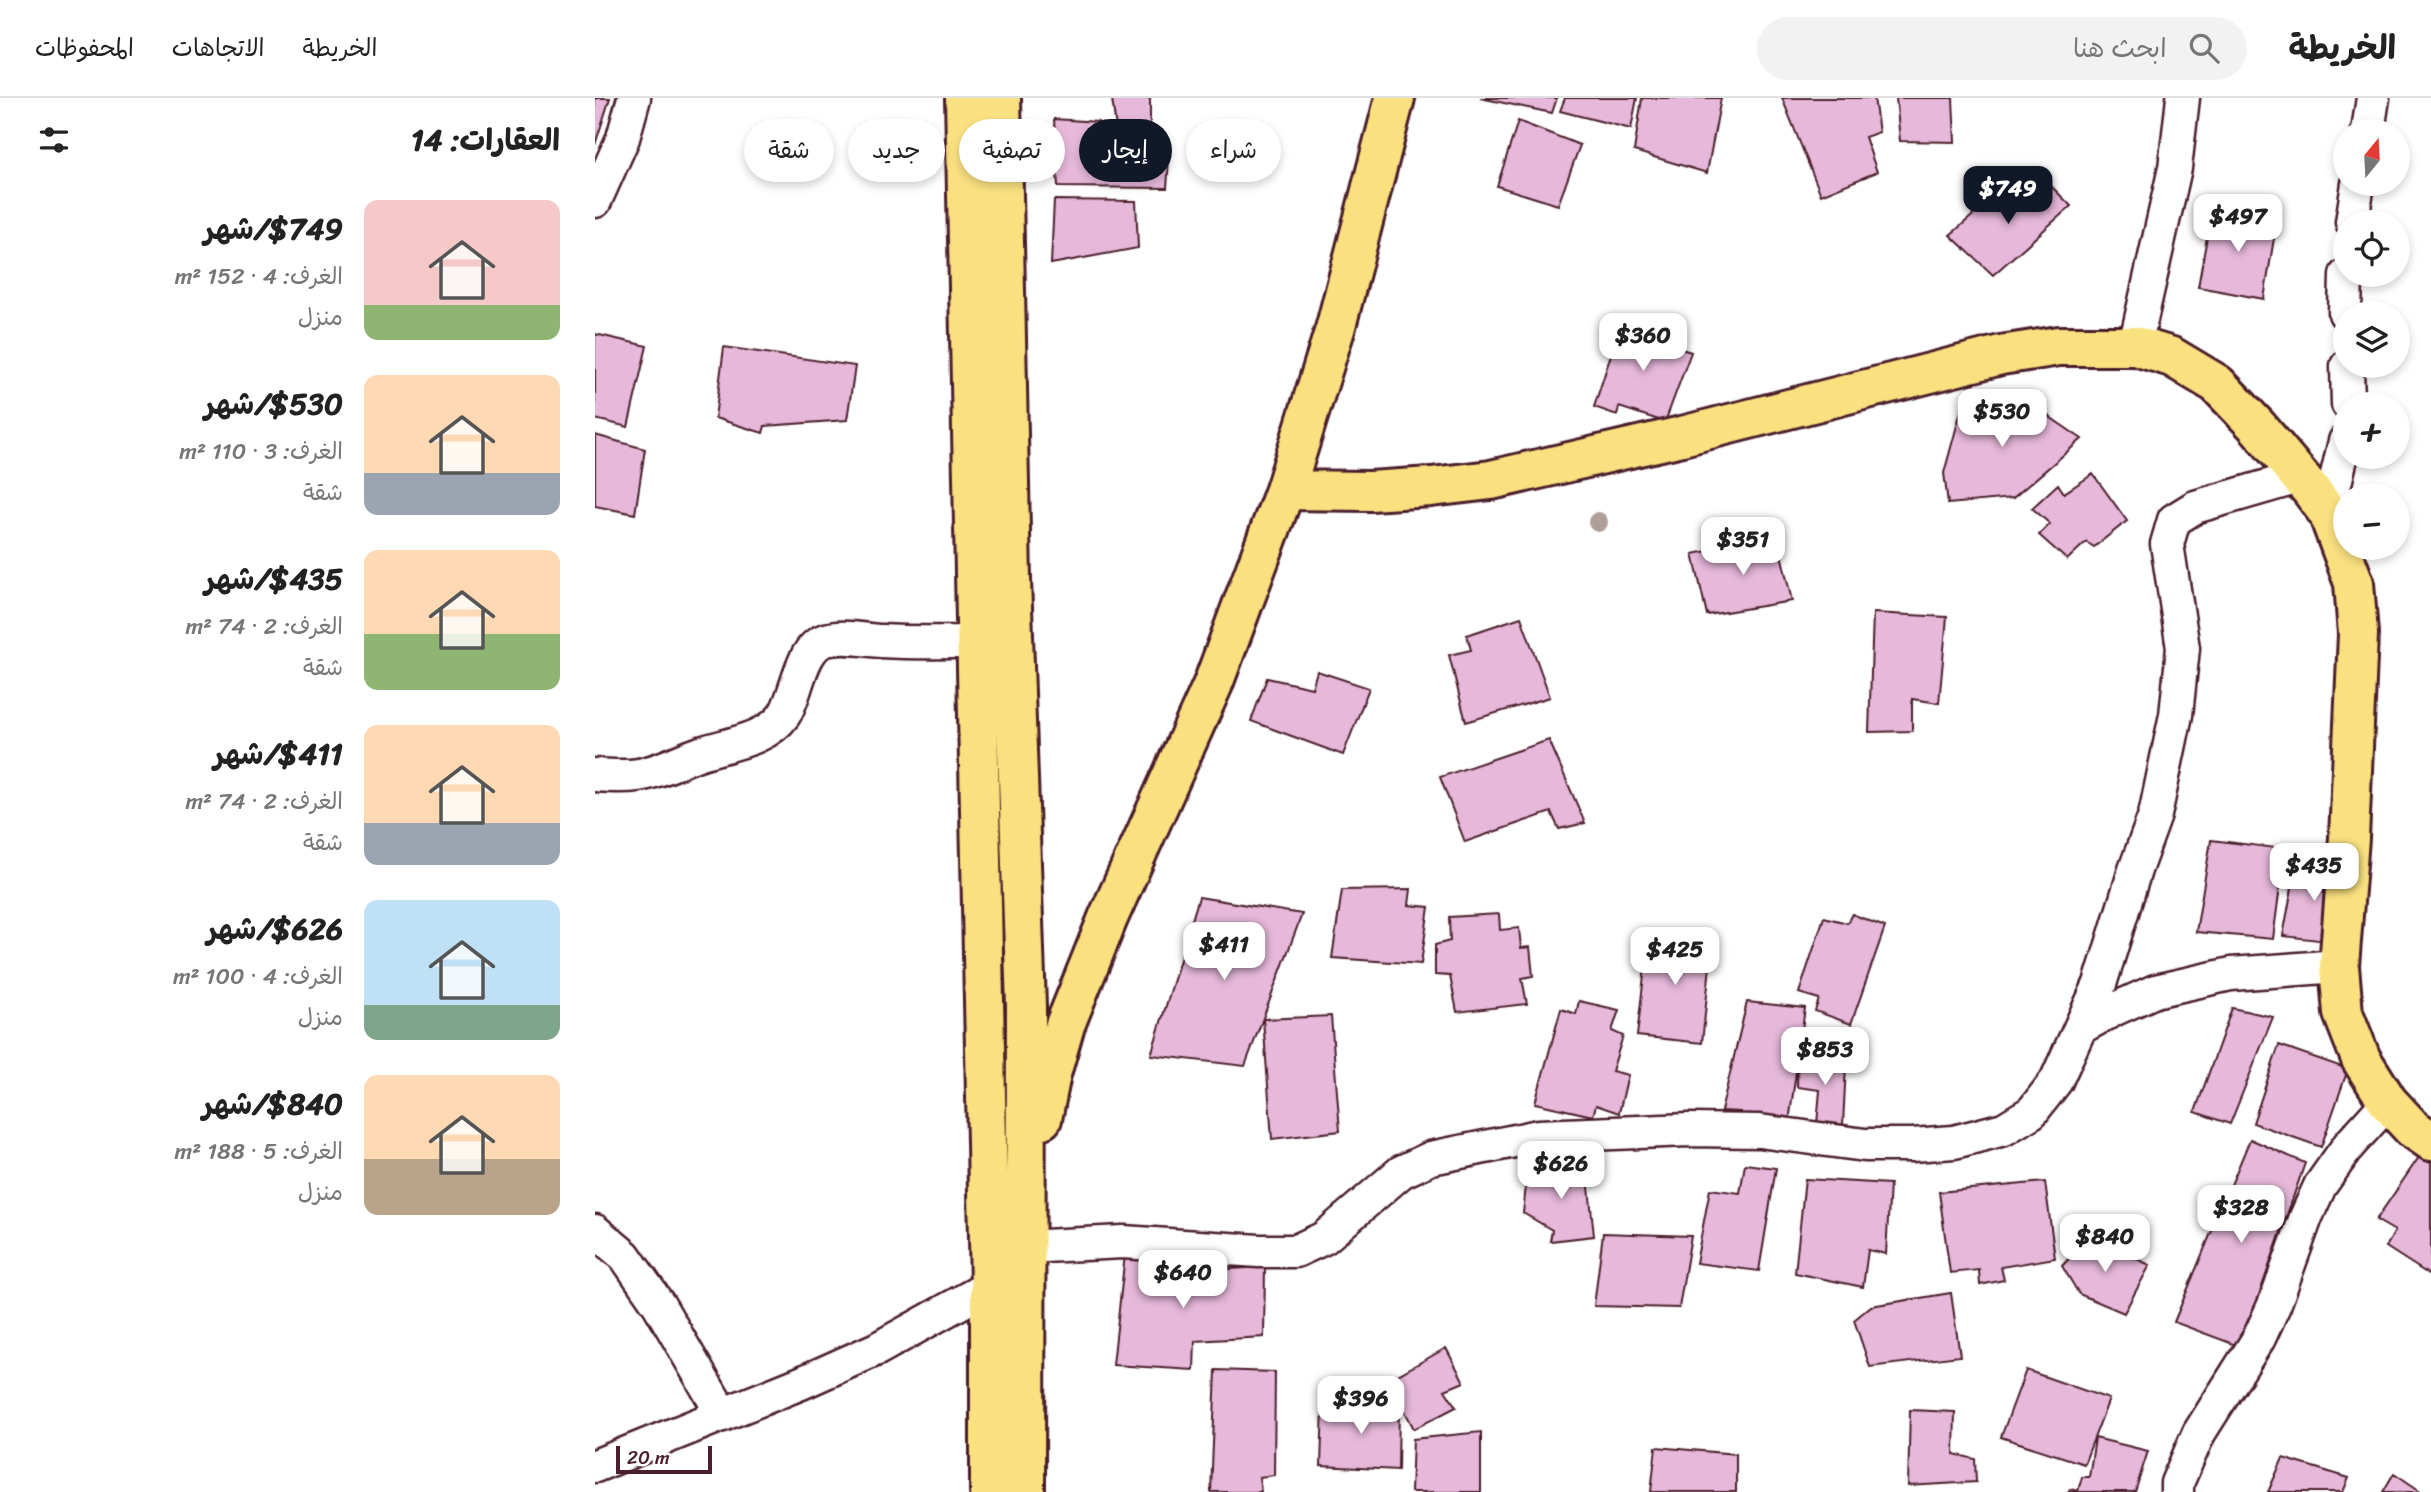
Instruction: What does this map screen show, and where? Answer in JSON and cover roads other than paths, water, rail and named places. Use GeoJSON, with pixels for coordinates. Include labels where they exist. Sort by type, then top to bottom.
{"type":"FeatureCollection","features":[{"type":"Feature","properties":{"kind":"main road"},"geometry":{"type":"LineString","coordinates":[[965,98],[990,1286],[990,1492]]}},
{"type":"Feature","properties":{"kind":"main road"},"geometry":{"type":"LineString","coordinates":[[1001,98],[1012,592],[1026,1006],[1024,1492]]}},
{"type":"Feature","properties":{"kind":"main road"},"geometry":{"type":"LineString","coordinates":[[1024,1205],[1051,1074],[1065,1025],[1108,918],[1213,684],[1285,490],[1336,326],[1395,98]]}},
{"type":"Feature","properties":{"kind":"main road"},"geometry":{"type":"LineString","coordinates":[[1285,490],[1370,491],[1491,480],[1682,436],[2001,355],[2059,346],[2135,346],[2172,357],[2217,384],[2257,426],[2328,513],[2354,583],[2358,634],[2349,838],[2339,966],[2343,1013],[2361,1059],[2388,1102],[2412,1128],[2431,1141]]}},
{"type":"Feature","properties":{"kind":"main road"},"geometry":{"type":"LineString","coordinates":[[983,1006],[1026,1006]]}},
{"type":"Feature","properties":{"kind":"street"},"geometry":{"type":"LineString","coordinates":[[595,201],[623,138],[635,98]]}},
{"type":"Feature","properties":{"kind":"street"},"geometry":{"type":"LineString","coordinates":[[2135,346],[2175,169],[2183,98]]}},
{"type":"Feature","properties":{"kind":"street"},"geometry":{"type":"LineString","coordinates":[[2370,119],[2373,98]]}},
{"type":"Feature","properties":{"kind":"street"},"geometry":{"type":"LineString","coordinates":[[2328,513],[2338,469]]}},
{"type":"Feature","properties":{"kind":"street"},"geometry":{"type":"LineString","coordinates":[[1024,1247],[1123,1242],[1296,1251],[1324,1238],[1401,1172],[1431,1158],[1539,1136],[1689,1130],[1759,1131],[1865,1146],[1954,1142],[2004,1129],[2032,1112],[2056,1081],[2100,984],[2155,815],[2176,715],[2183,648],[2168,544],[2174,520],[2195,507],[2299,477]]}},
{"type":"Feature","properties":{"kind":"street"},"geometry":{"type":"LineString","coordinates":[[595,775],[636,776],[651,772],[753,738],[777,724],[786,713],[808,657],[813,648],[823,641],[842,638],[977,642]]}},
{"type":"Feature","properties":{"kind":"street"},"geometry":{"type":"LineString","coordinates":[[2080,1028],[2155,992],[2231,974],[2339,966]]}},
{"type":"Feature","properties":{"kind":"street"},"geometry":{"type":"LineString","coordinates":[[2177,1492],[2178,1483],[2199,1433],[2259,1339],[2320,1186],[2349,1145],[2388,1102]]}},
{"type":"Feature","properties":{"kind":"street"},"geometry":{"type":"LineString","coordinates":[[595,1231],[632,1265],[659,1305],[723,1415]]}},
{"type":"Feature","properties":{"kind":"street"},"geometry":{"type":"LineString","coordinates":[[595,1465],[723,1415],[877,1349],[990,1286]]}}]}
